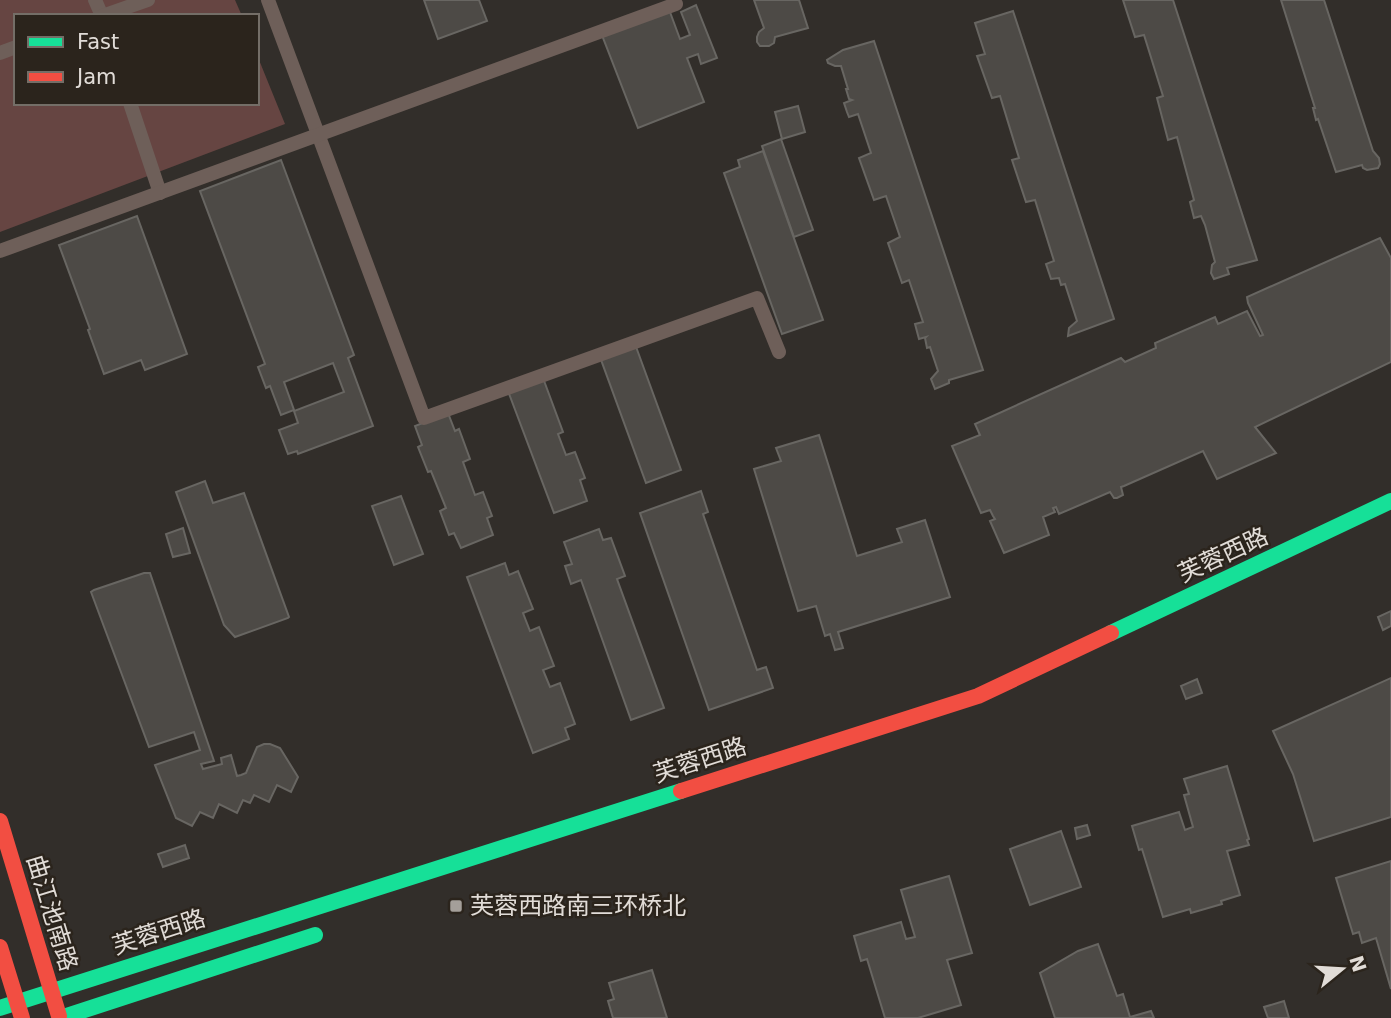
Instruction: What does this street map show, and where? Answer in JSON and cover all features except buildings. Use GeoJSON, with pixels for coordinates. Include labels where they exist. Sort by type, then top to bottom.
{"type":"FeatureCollection","features":[{"type":"Feature","properties":{"kind":"main road","name":"芙蓉西路"},"geometry":{"type":"LineString","coordinates":[[0,1008],[19,1010],[52,990],[978,696],[1391,501]]}},
{"type":"Feature","properties":{"kind":"main road","name":"曲江池南路"},"geometry":{"type":"LineString","coordinates":[[0,821],[60,1018]]}},
{"type":"Feature","properties":{"kind":"main road","name":"芙蓉西路"},"geometry":{"type":"LineString","coordinates":[[60,1018],[332,929]]}},
{"type":"Feature","properties":{"kind":"main road"},"geometry":{"type":"LineString","coordinates":[[0,947],[19,1010]]}},
{"type":"Feature","properties":{"kind":"lane"},"geometry":{"type":"LineString","coordinates":[[108,14],[148,0]]}},
{"type":"Feature","properties":{"kind":"lane"},"geometry":{"type":"LineString","coordinates":[[268,0],[424,418],[757,298],[779,352]]}},
{"type":"Feature","properties":{"kind":"lane"},"geometry":{"type":"LineString","coordinates":[[0,251],[676,4]]}},
{"type":"Feature","properties":{"kind":"lane"},"geometry":{"type":"LineString","coordinates":[[131,105],[160,193]]}},
{"type":"Feature","properties":{"kind":"shaded area"},"geometry":{"type":"Polygon","coordinates":[[[0,0],[235,0],[241,14],[14,14],[14,105],[259,105],[259,60],[285,124],[0,232],[0,0]]]}},
{"type":"Feature","properties":{"kind":"traffic: fast"},"geometry":{"type":"LineString","coordinates":[[1111,633],[1391,501]]}},
{"type":"Feature","properties":{"kind":"traffic: fast"},"geometry":{"type":"LineString","coordinates":[[0,1008],[681,791]]}},
{"type":"Feature","properties":{"kind":"traffic: fast"},"geometry":{"type":"LineString","coordinates":[[60,1018],[315,935]]}},
{"type":"Feature","properties":{"kind":"traffic: jam"},"geometry":{"type":"LineString","coordinates":[[681,791],[978,696],[1111,633]]}},
{"type":"Feature","properties":{"kind":"traffic: jam"},"geometry":{"type":"LineString","coordinates":[[0,821],[59,1016]]}},
{"type":"Feature","properties":{"kind":"traffic: jam"},"geometry":{"type":"LineString","coordinates":[[0,947],[22,1018]]}},
{"type":"Feature","properties":{"kind":"place","name":"芙蓉西路南三环桥北"},"geometry":{"type":"Point","coordinates":[456,906]}}]}
